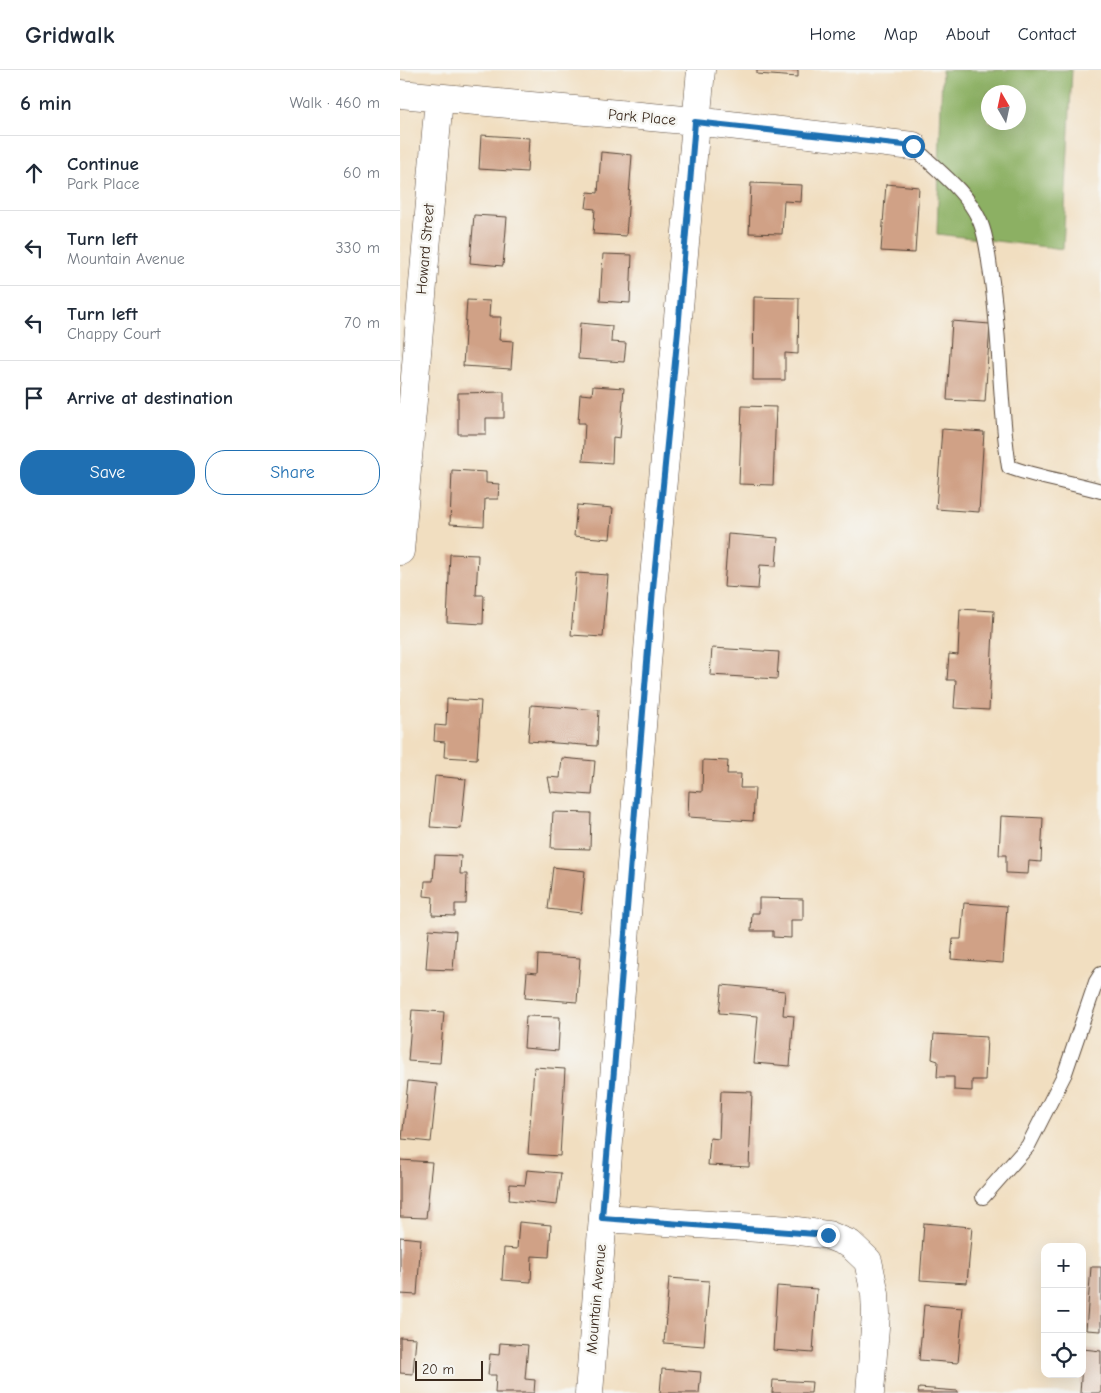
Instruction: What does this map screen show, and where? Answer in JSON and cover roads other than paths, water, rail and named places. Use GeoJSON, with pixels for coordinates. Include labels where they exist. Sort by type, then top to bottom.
{"type":"FeatureCollection","features":[{"type":"Feature","properties":{"kind":"street","name":"Mountain Avenue"},"geometry":{"type":"LineString","coordinates":[[589,1393],[653,588],[701,70]]}},
{"type":"Feature","properties":{"kind":"street","name":"Park Place"},"geometry":{"type":"LineString","coordinates":[[400,94],[695,122],[913,146]]}},
{"type":"Feature","properties":{"kind":"street","name":"Howard Street"},"geometry":{"type":"LineString","coordinates":[[400,551],[438,98]]}},
{"type":"Feature","properties":{"kind":"street"},"geometry":{"type":"LineString","coordinates":[[602,1218],[791,1230],[828,1235],[850,1244],[868,1260],[874,1294],[876,1314],[870,1393]]}},
{"type":"Feature","properties":{"kind":"lane"},"geometry":{"type":"LineString","coordinates":[[913,146],[963,194],[979,219],[986,245],[996,310],[1002,422],[1009,467],[1035,477],[1077,484],[1101,491]]}},
{"type":"Feature","properties":{"kind":"lane"},"geometry":{"type":"LineString","coordinates":[[983,1197],[1028,1146],[1065,1073],[1096,982],[1101,974]]}}]}
